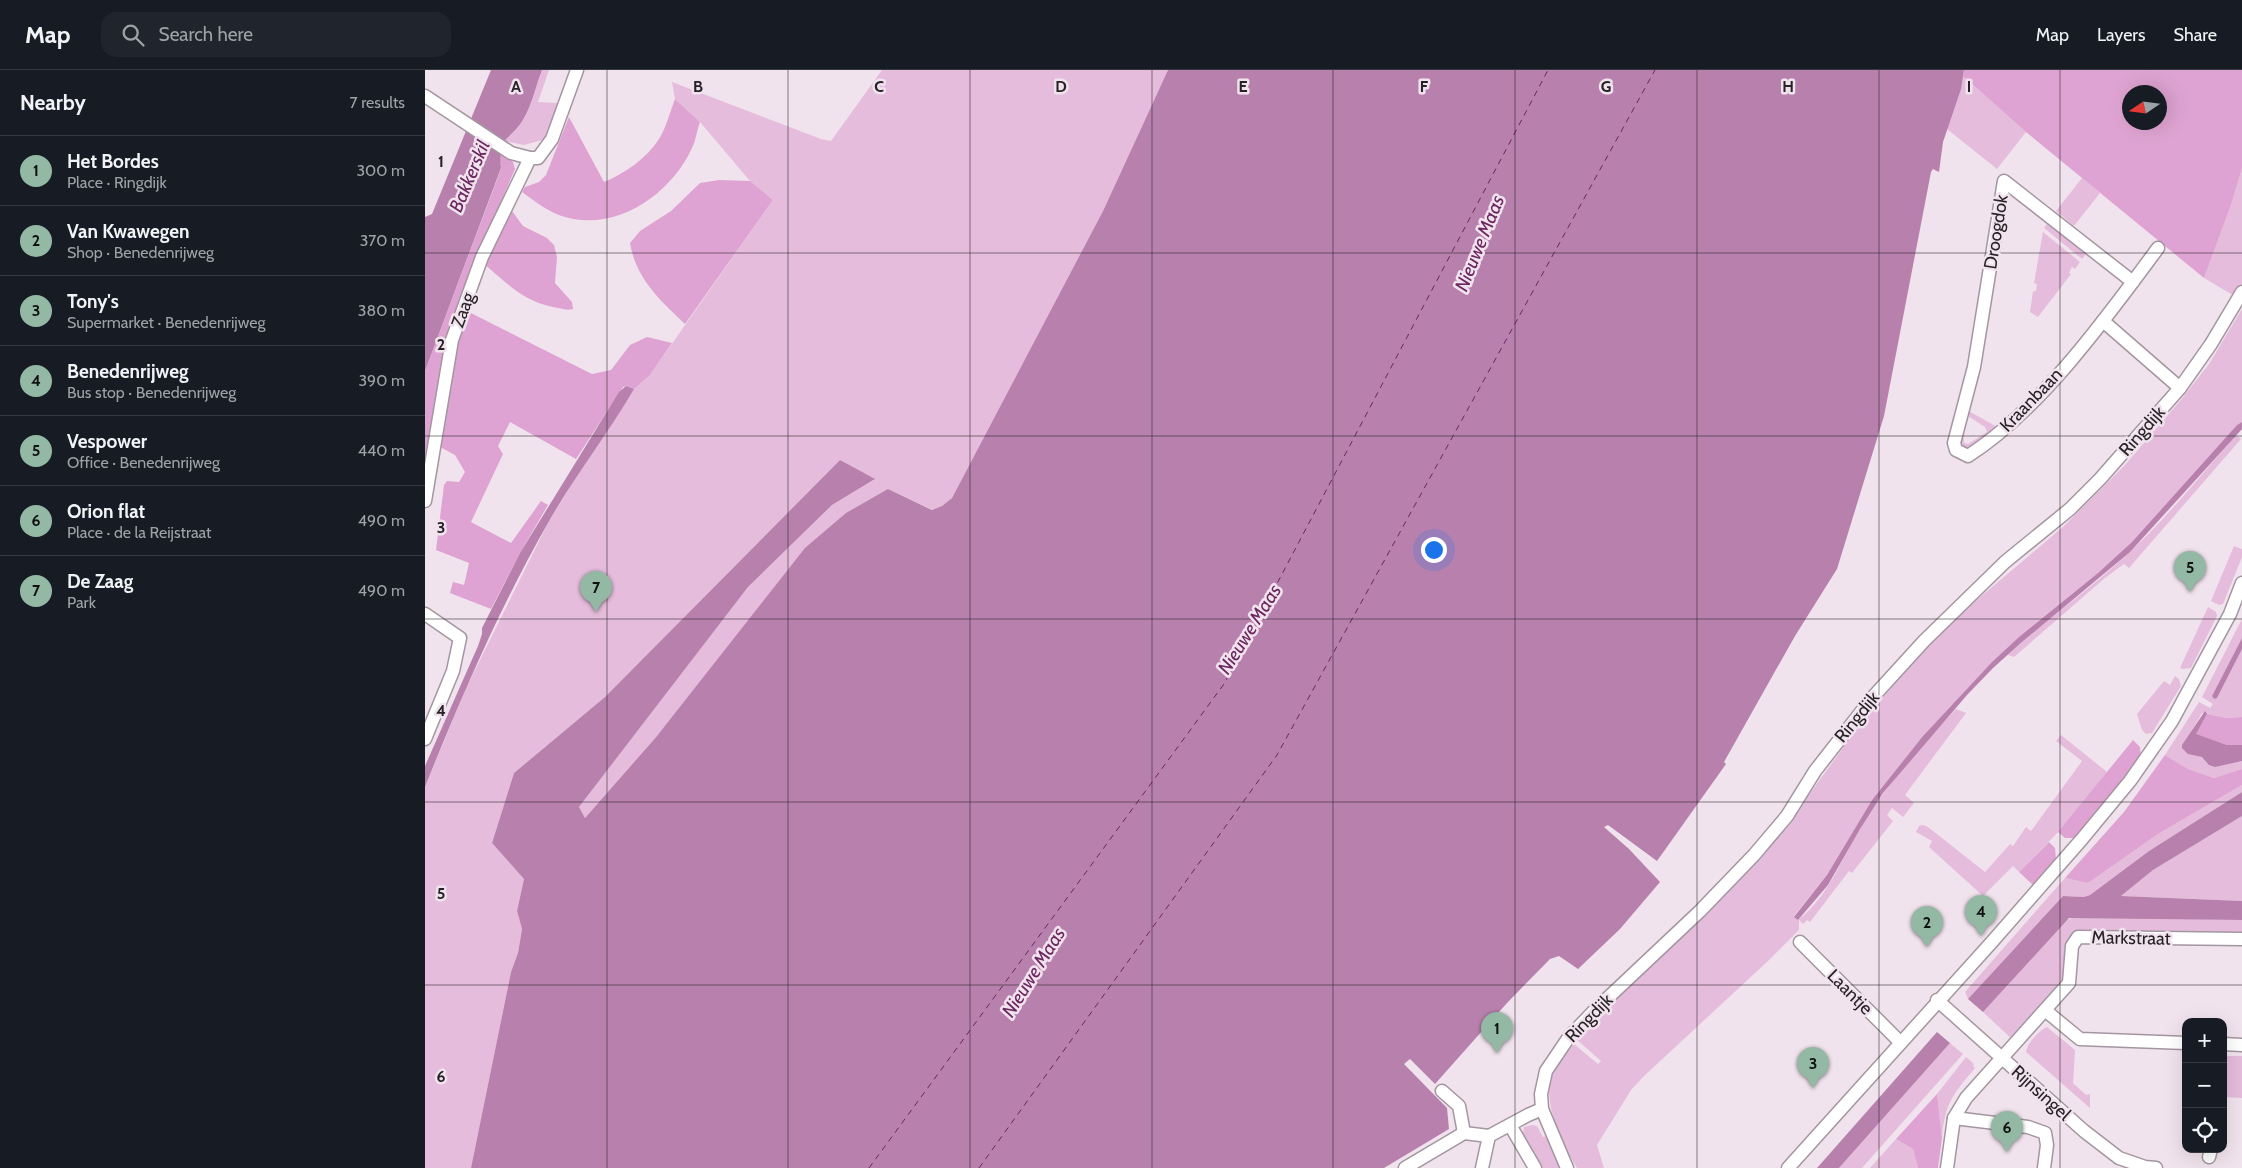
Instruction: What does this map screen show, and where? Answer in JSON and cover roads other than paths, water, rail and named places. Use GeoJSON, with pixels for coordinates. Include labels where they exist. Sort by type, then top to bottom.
{"type":"FeatureCollection","features":[{"type":"Feature","properties":{"kind":"street","name":"Zaag"},"geometry":{"type":"LineString","coordinates":[[425,501],[452,340],[482,257],[530,158],[538,158],[552,139],[577,70]]}},
{"type":"Feature","properties":{"kind":"street"},"geometry":{"type":"LineString","coordinates":[[425,96],[511,153],[530,158]]}},
{"type":"Feature","properties":{"kind":"street","name":"Droogdok"},"geometry":{"type":"LineString","coordinates":[[1954,443],[1974,366],[2004,181],[2133,282]]}},
{"type":"Feature","properties":{"kind":"street","name":"Kraanbaan"},"geometry":{"type":"LineString","coordinates":[[1954,443],[1956,450],[1968,456],[1990,442],[2023,411],[2103,321],[2158,248]]}},
{"type":"Feature","properties":{"kind":"street","name":"Ringdijk"},"geometry":{"type":"LineString","coordinates":[[1567,1168],[1542,1109],[1541,1094],[1546,1071],[1569,1037],[1700,911],[1754,855],[1787,816],[1815,771],[1872,698],[1924,641],[2005,562],[2070,509],[2119,457],[2180,388],[2211,344],[2242,292]]}},
{"type":"Feature","properties":{"kind":"street"},"geometry":{"type":"LineString","coordinates":[[2103,321],[2180,388]]}},
{"type":"Feature","properties":{"kind":"street"},"geometry":{"type":"LineString","coordinates":[[1788,1168],[1937,1000],[1991,943],[2130,781],[2173,721],[2230,614],[2242,583]]}},
{"type":"Feature","properties":{"kind":"street"},"geometry":{"type":"LineString","coordinates":[[425,614],[460,638],[453,671],[425,739]]}},
{"type":"Feature","properties":{"kind":"street","name":"Markstraat"},"geometry":{"type":"LineString","coordinates":[[1954,1118],[1966,1098],[2046,1011],[2069,983],[2072,946],[2078,937],[2242,939]]}},
{"type":"Feature","properties":{"kind":"street","name":"Laantje"},"geometry":{"type":"LineString","coordinates":[[1800,942],[1900,1042]]}},
{"type":"Feature","properties":{"kind":"street","name":"Rijnsingel"},"geometry":{"type":"LineString","coordinates":[[1937,1000],[2084,1131],[2119,1158],[2145,1167],[2155,1168]]}},
{"type":"Feature","properties":{"kind":"street"},"geometry":{"type":"LineString","coordinates":[[2046,1011],[2080,1039],[2182,1043]]}},
{"type":"Feature","properties":{"kind":"street"},"geometry":{"type":"LineString","coordinates":[[2227,1044],[2242,1045]]}},
{"type":"Feature","properties":{"kind":"street"},"geometry":{"type":"LineString","coordinates":[[1442,1091],[1459,1106],[1464,1133]]}},
{"type":"Feature","properties":{"kind":"street"},"geometry":{"type":"LineString","coordinates":[[1405,1168],[1464,1133],[1489,1136],[1542,1109]]}},
{"type":"Feature","properties":{"kind":"street"},"geometry":{"type":"LineString","coordinates":[[1947,1168],[1954,1118],[2029,1127],[2045,1133],[2047,1145],[2044,1168]]}},
{"type":"Feature","properties":{"kind":"street"},"geometry":{"type":"LineString","coordinates":[[1510,1125],[1535,1168]]}},
{"type":"Feature","properties":{"kind":"street"},"geometry":{"type":"LineString","coordinates":[[1482,1168],[1489,1136]]}},
{"type":"Feature","properties":{"kind":"water","name":"Bakkerskil"},"geometry":{"type":"Polygon","coordinates":[[[491,70],[542,70],[527,113],[519,126],[503,144],[500,157],[501,168],[425,371],[425,217],[432,214],[491,70]]]}},
{"type":"Feature","properties":{"kind":"water","name":"Nieuwe Maas"},"geometry":{"type":"Polygon","coordinates":[[[1168,70],[1964,70],[1961,89],[1943,142],[1939,172],[1933,169],[1931,172],[1884,416],[1837,569],[1795,636],[1724,762],[1726,764],[1657,861],[1608,825],[1604,827],[1629,849],[1660,882],[1620,929],[1578,969],[1559,956],[1550,959],[1507,1003],[1435,1084],[1410,1059],[1404,1064],[1447,1108],[1449,1129],[1384,1168],[471,1168],[511,972],[518,953],[522,929],[517,911],[524,879],[492,843],[514,773],[605,697],[840,460],[875,479],[832,505],[748,587],[579,807],[585,818],[657,736],[805,548],[846,513],[888,489],[932,510],[942,506],[952,498],[1103,211],[1168,70]]]}},
{"type":"Feature","properties":{"kind":"water"},"geometry":{"type":"Polygon","coordinates":[[[626,386],[634,389],[558,506],[530,555],[497,620],[425,787],[425,766],[478,646],[482,628],[520,553],[619,392],[626,386]]]}},
{"type":"Feature","properties":{"kind":"water"},"geometry":{"type":"Polygon","coordinates":[[[2242,422],[2242,429],[2130,552],[2022,642],[1967,695],[1883,793],[1828,885],[1798,920],[1794,917],[1827,875],[1872,800],[1923,736],[1992,662],[2132,542],[2237,425],[2242,422]]]}},
{"type":"Feature","properties":{"kind":"water"},"geometry":{"type":"Polygon","coordinates":[[[2242,638],[2242,649],[2217,698],[2214,699],[2212,696],[2242,638]]]}},
{"type":"Feature","properties":{"kind":"water"},"geometry":{"type":"Polygon","coordinates":[[[2205,711],[2207,714],[2196,734],[2227,745],[2242,745],[2242,761],[2215,767],[2209,765],[2202,757],[2188,754],[2182,748],[2182,745],[2205,711]]]}},
{"type":"Feature","properties":{"kind":"water"},"geometry":{"type":"Polygon","coordinates":[[[2242,792],[2242,816],[2153,870],[2121,896],[2242,901],[2242,920],[2069,918],[1983,1012],[1968,999],[2063,896],[2084,897],[2090,895],[2149,851],[2242,792]]]}},
{"type":"Feature","properties":{"kind":"water"},"geometry":{"type":"Polygon","coordinates":[[[1937,1032],[1950,1043],[1839,1168],[1817,1168],[1937,1032]]]}},
{"type":"Feature","properties":{"kind":"place","name":"Vespower"},"geometry":{"type":"Point","coordinates":[2190,592]}},
{"type":"Feature","properties":{"kind":"place","name":"De Zaag"},"geometry":{"type":"Point","coordinates":[596,612]}},
{"type":"Feature","properties":{"kind":"place","name":"Benedenrijweg"},"geometry":{"type":"Point","coordinates":[1981,936]}},
{"type":"Feature","properties":{"kind":"place","name":"Van Kwawegen"},"geometry":{"type":"Point","coordinates":[1927,947]}},
{"type":"Feature","properties":{"kind":"place","name":"Het Bordes"},"geometry":{"type":"Point","coordinates":[1497,1053]}},
{"type":"Feature","properties":{"kind":"place","name":"Tony's"},"geometry":{"type":"Point","coordinates":[1813,1088]}},
{"type":"Feature","properties":{"kind":"place","name":"Orion flat"},"geometry":{"type":"Point","coordinates":[2007,1152]}}]}
